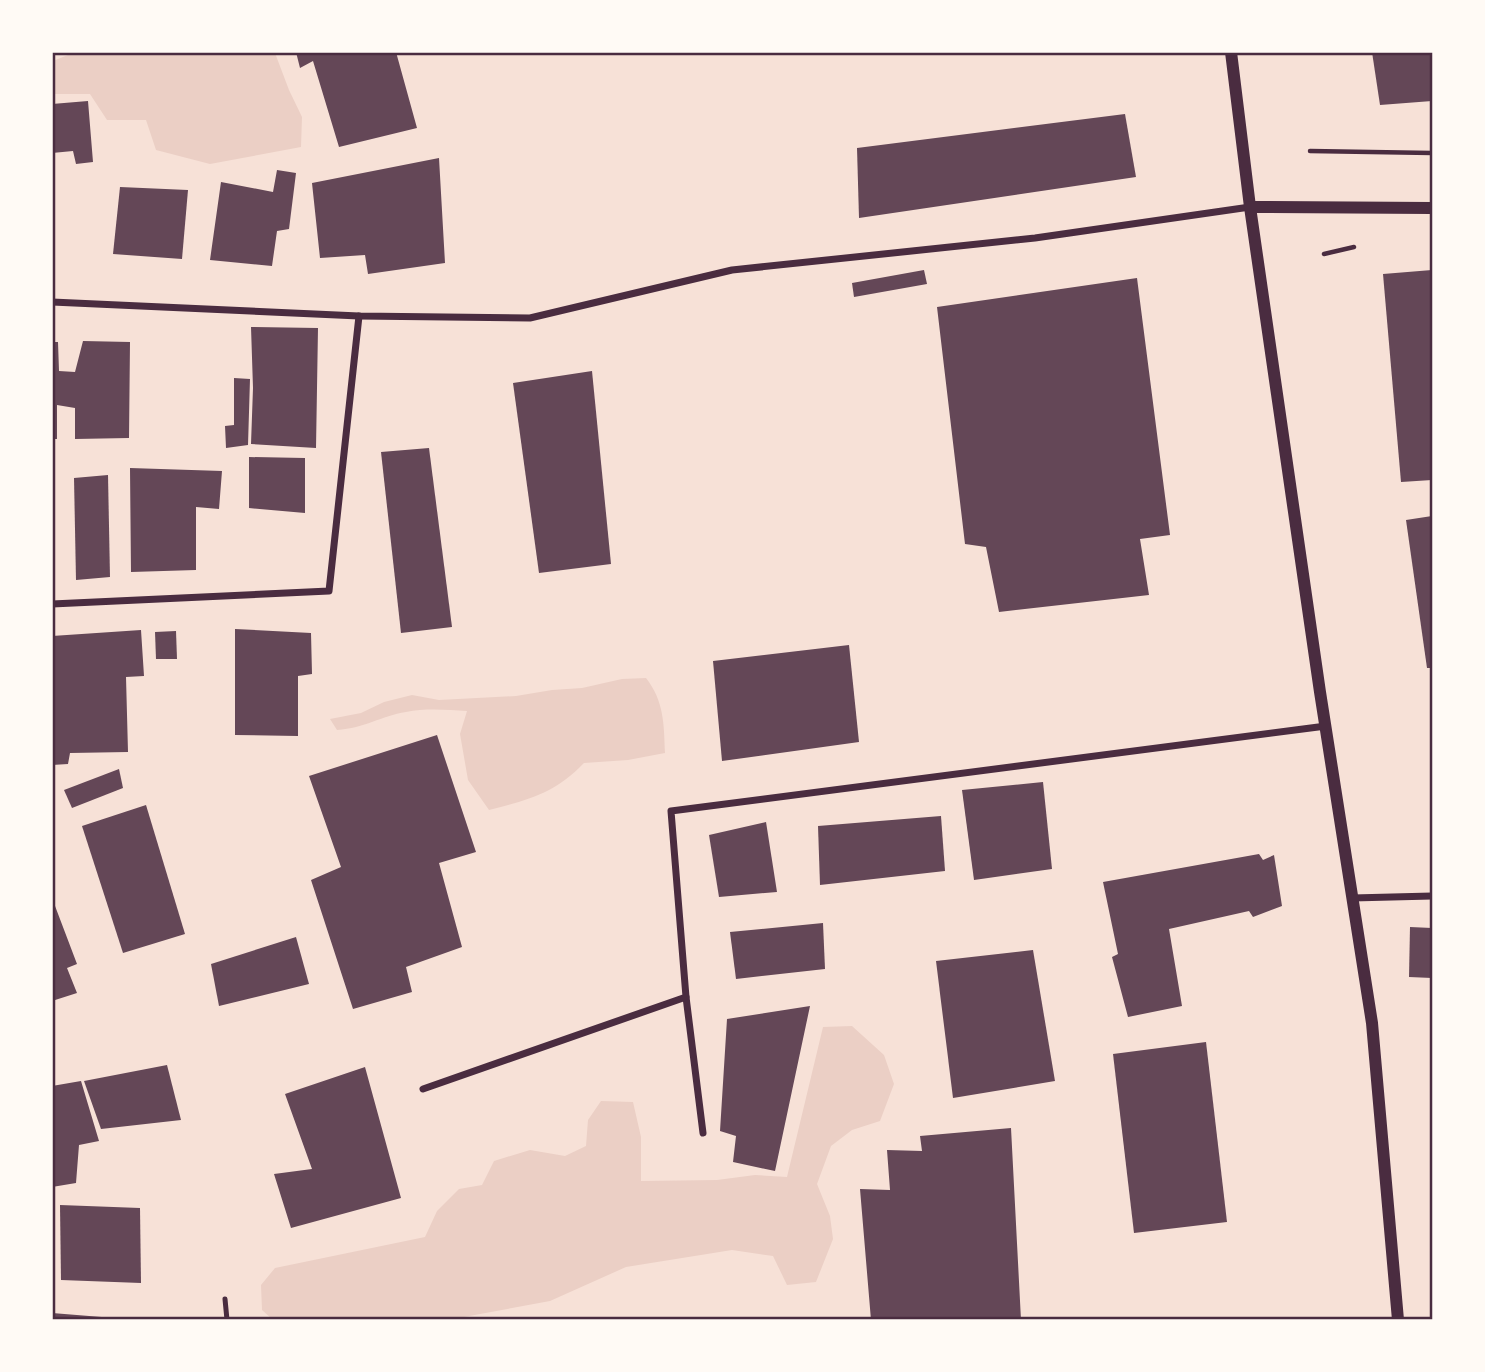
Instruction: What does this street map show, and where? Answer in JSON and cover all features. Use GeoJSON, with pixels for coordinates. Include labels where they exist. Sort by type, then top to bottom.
{"type":"FeatureCollection","features":[{"type":"Feature","properties":{"kind":"street"},"geometry":{"type":"LineString","coordinates":[[1231,52],[1250,207],[1372,1023],[1398,1320]]}},
{"type":"Feature","properties":{"kind":"street"},"geometry":{"type":"LineString","coordinates":[[52,302],[359,316],[530,318],[732,270],[1035,238],[1250,207],[1433,208]]}},
{"type":"Feature","properties":{"kind":"street"},"geometry":{"type":"LineString","coordinates":[[52,604],[329,591],[359,316]]}},
{"type":"Feature","properties":{"kind":"street"},"geometry":{"type":"LineString","coordinates":[[703,1133],[686,997],[671,811],[1326,726]]}},
{"type":"Feature","properties":{"kind":"street"},"geometry":{"type":"LineString","coordinates":[[1353,898],[1433,896]]}},
{"type":"Feature","properties":{"kind":"street"},"geometry":{"type":"LineString","coordinates":[[423,1089],[686,997]]}},
{"type":"Feature","properties":{"kind":"lane"},"geometry":{"type":"LineString","coordinates":[[225,1299],[227,1320]]}},
{"type":"Feature","properties":{"kind":"path"},"geometry":{"type":"LineString","coordinates":[[1310,151],[1433,153]]}},
{"type":"Feature","properties":{"kind":"shaded area"},"geometry":{"type":"Polygon","coordinates":[[[73,53],[275,53],[302,117],[301,147],[210,164],[156,150],[146,120],[107,120],[90,94],[53,94],[53,61],[73,53]]]}},
{"type":"Feature","properties":{"kind":"shaded area"},"geometry":{"type":"Polygon","coordinates":[[[646,678],[660,704],[665,753],[628,760],[584,763],[563,782],[541,794],[489,810],[468,780],[460,734],[467,711],[414,711],[337,730],[330,719],[361,713],[384,702],[412,695],[439,700],[516,696],[582,688],[622,679],[646,678]]]}},
{"type":"Feature","properties":{"kind":"shaded area"},"geometry":{"type":"Polygon","coordinates":[[[852,1026],[884,1055],[894,1084],[880,1121],[852,1130],[831,1146],[817,1184],[830,1216],[833,1239],[816,1282],[787,1285],[773,1256],[732,1250],[626,1267],[550,1301],[453,1319],[272,1319],[262,1310],[261,1285],[275,1268],[425,1237],[437,1211],[459,1189],[482,1185],[494,1161],[530,1150],[565,1156],[586,1146],[588,1120],[601,1101],[633,1102],[641,1137],[641,1181],[717,1180],[755,1175],[787,1177],[823,1027],[852,1026]]]}},
{"type":"Feature","properties":{"kind":"building"},"geometry":{"type":"Polygon","coordinates":[[[296,52],[396,52],[417,128],[339,147],[313,61],[300,68],[296,52]]]}},
{"type":"Feature","properties":{"kind":"building"},"geometry":{"type":"Polygon","coordinates":[[[1372,52],[1432,52],[1432,101],[1380,105],[1372,52]]]}},
{"type":"Feature","properties":{"kind":"building"},"geometry":{"type":"Polygon","coordinates":[[[88,101],[93,162],[76,164],[73,151],[52,153],[52,104],[88,101]]]}},
{"type":"Feature","properties":{"kind":"building"},"geometry":{"type":"Polygon","coordinates":[[[1125,114],[1136,177],[859,218],[857,148],[1125,114]]]}},
{"type":"Feature","properties":{"kind":"building"},"geometry":{"type":"Polygon","coordinates":[[[439,158],[445,263],[368,274],[365,255],[320,258],[312,183],[439,158]]]}},
{"type":"Feature","properties":{"kind":"building"},"geometry":{"type":"Polygon","coordinates":[[[277,170],[296,173],[289,229],[277,231],[272,266],[210,260],[221,182],[273,192],[277,170]]]}},
{"type":"Feature","properties":{"kind":"building"},"geometry":{"type":"Polygon","coordinates":[[[120,187],[188,190],[182,259],[113,254],[120,187]]]}},
{"type":"Feature","properties":{"kind":"building"},"geometry":{"type":"Polygon","coordinates":[[[924,270],[927,284],[854,297],[852,283],[924,270]]]}},
{"type":"Feature","properties":{"kind":"building"},"geometry":{"type":"Polygon","coordinates":[[[1432,270],[1432,480],[1401,482],[1383,274],[1432,270]]]}},
{"type":"Feature","properties":{"kind":"building"},"geometry":{"type":"Polygon","coordinates":[[[1137,278],[1170,535],[1140,539],[1149,595],[999,612],[986,547],[965,544],[937,307],[1137,278]]]}},
{"type":"Feature","properties":{"kind":"building"},"geometry":{"type":"Polygon","coordinates":[[[251,327],[318,328],[316,448],[251,444],[251,327]]]}},
{"type":"Feature","properties":{"kind":"building"},"geometry":{"type":"Polygon","coordinates":[[[83,341],[130,342],[129,438],[75,439],[75,408],[57,405],[57,439],[52,439],[52,342],[58,342],[59,371],[75,372],[83,341]]]}},
{"type":"Feature","properties":{"kind":"building"},"geometry":{"type":"Polygon","coordinates":[[[592,371],[611,564],[539,573],[513,383],[592,371]]]}},
{"type":"Feature","properties":{"kind":"building"},"geometry":{"type":"Polygon","coordinates":[[[234,378],[250,379],[248,445],[226,448],[225,426],[234,425],[234,378]]]}},
{"type":"Feature","properties":{"kind":"building"},"geometry":{"type":"Polygon","coordinates":[[[429,448],[452,627],[401,633],[381,452],[429,448]]]}},
{"type":"Feature","properties":{"kind":"building"},"geometry":{"type":"Polygon","coordinates":[[[249,457],[305,458],[305,513],[249,508],[249,457]]]}},
{"type":"Feature","properties":{"kind":"building"},"geometry":{"type":"Polygon","coordinates":[[[130,468],[222,471],[219,509],[196,507],[196,570],[131,572],[130,468]]]}},
{"type":"Feature","properties":{"kind":"building"},"geometry":{"type":"Polygon","coordinates":[[[108,475],[110,577],[76,580],[74,478],[108,475]]]}},
{"type":"Feature","properties":{"kind":"building"},"geometry":{"type":"Polygon","coordinates":[[[1432,516],[1432,668],[1427,668],[1406,520],[1432,516]]]}},
{"type":"Feature","properties":{"kind":"building"},"geometry":{"type":"Polygon","coordinates":[[[235,629],[311,633],[312,674],[298,676],[298,736],[235,735],[235,629]]]}},
{"type":"Feature","properties":{"kind":"building"},"geometry":{"type":"Polygon","coordinates":[[[141,630],[144,676],[126,677],[128,752],[70,753],[68,764],[52,765],[52,636],[141,630]]]}},
{"type":"Feature","properties":{"kind":"building"},"geometry":{"type":"Polygon","coordinates":[[[176,631],[177,659],[156,659],[155,632],[176,631]]]}},
{"type":"Feature","properties":{"kind":"building"},"geometry":{"type":"Polygon","coordinates":[[[849,645],[859,742],[722,761],[713,661],[849,645]]]}},
{"type":"Feature","properties":{"kind":"building"},"geometry":{"type":"Polygon","coordinates":[[[437,735],[476,852],[439,863],[462,947],[406,967],[412,992],[353,1009],[311,880],[341,867],[309,776],[437,735]]]}},
{"type":"Feature","properties":{"kind":"building"},"geometry":{"type":"Polygon","coordinates":[[[119,769],[123,788],[72,808],[64,790],[119,769]]]}},
{"type":"Feature","properties":{"kind":"building"},"geometry":{"type":"Polygon","coordinates":[[[1043,782],[1052,869],[974,880],[962,790],[1043,782]]]}},
{"type":"Feature","properties":{"kind":"building"},"geometry":{"type":"Polygon","coordinates":[[[146,805],[185,934],[123,953],[82,826],[146,805]]]}},
{"type":"Feature","properties":{"kind":"building"},"geometry":{"type":"Polygon","coordinates":[[[941,816],[945,871],[820,885],[818,826],[941,816]]]}},
{"type":"Feature","properties":{"kind":"building"},"geometry":{"type":"Polygon","coordinates":[[[766,822],[777,892],[719,897],[709,835],[766,822]]]}},
{"type":"Feature","properties":{"kind":"building"},"geometry":{"type":"Polygon","coordinates":[[[1259,854],[1263,860],[1274,855],[1282,906],[1253,917],[1249,911],[1169,929],[1182,1006],[1128,1017],[1112,957],[1118,954],[1103,882],[1259,854]]]}},
{"type":"Feature","properties":{"kind":"building"},"geometry":{"type":"Polygon","coordinates":[[[52,898],[77,964],[67,968],[77,993],[52,1001],[52,898]]]}},
{"type":"Feature","properties":{"kind":"building"},"geometry":{"type":"Polygon","coordinates":[[[823,923],[825,969],[736,979],[730,932],[823,923]]]}},
{"type":"Feature","properties":{"kind":"building"},"geometry":{"type":"Polygon","coordinates":[[[1410,927],[1432,928],[1432,978],[1409,977],[1410,927]]]}},
{"type":"Feature","properties":{"kind":"building"},"geometry":{"type":"Polygon","coordinates":[[[296,937],[309,984],[219,1006],[211,964],[296,937]]]}},
{"type":"Feature","properties":{"kind":"building"},"geometry":{"type":"Polygon","coordinates":[[[1033,950],[1055,1081],[953,1098],[936,961],[1033,950]]]}},
{"type":"Feature","properties":{"kind":"building"},"geometry":{"type":"Polygon","coordinates":[[[810,1006],[775,1171],[733,1162],[736,1136],[720,1131],[727,1019],[810,1006]]]}},
{"type":"Feature","properties":{"kind":"building"},"geometry":{"type":"Polygon","coordinates":[[[1206,1042],[1227,1222],[1134,1233],[1113,1054],[1206,1042]]]}},
{"type":"Feature","properties":{"kind":"building"},"geometry":{"type":"Polygon","coordinates":[[[167,1065],[181,1120],[101,1129],[84,1081],[167,1065]]]}},
{"type":"Feature","properties":{"kind":"building"},"geometry":{"type":"Polygon","coordinates":[[[365,1067],[401,1198],[291,1228],[274,1174],[312,1169],[285,1094],[365,1067]]]}},
{"type":"Feature","properties":{"kind":"building"},"geometry":{"type":"Polygon","coordinates":[[[81,1081],[99,1141],[79,1145],[76,1183],[52,1187],[52,1086],[81,1081]]]}},
{"type":"Feature","properties":{"kind":"building"},"geometry":{"type":"Polygon","coordinates":[[[1011,1128],[1021,1320],[871,1320],[860,1189],[890,1190],[887,1150],[922,1151],[920,1136],[1011,1128]]]}},
{"type":"Feature","properties":{"kind":"building"},"geometry":{"type":"Polygon","coordinates":[[[60,1205],[140,1208],[141,1283],[61,1280],[60,1205]]]}},
{"type":"Feature","properties":{"kind":"building"},"geometry":{"type":"Polygon","coordinates":[[[52,1313],[114,1318],[114,1320],[52,1320],[52,1313]]]}}]}
